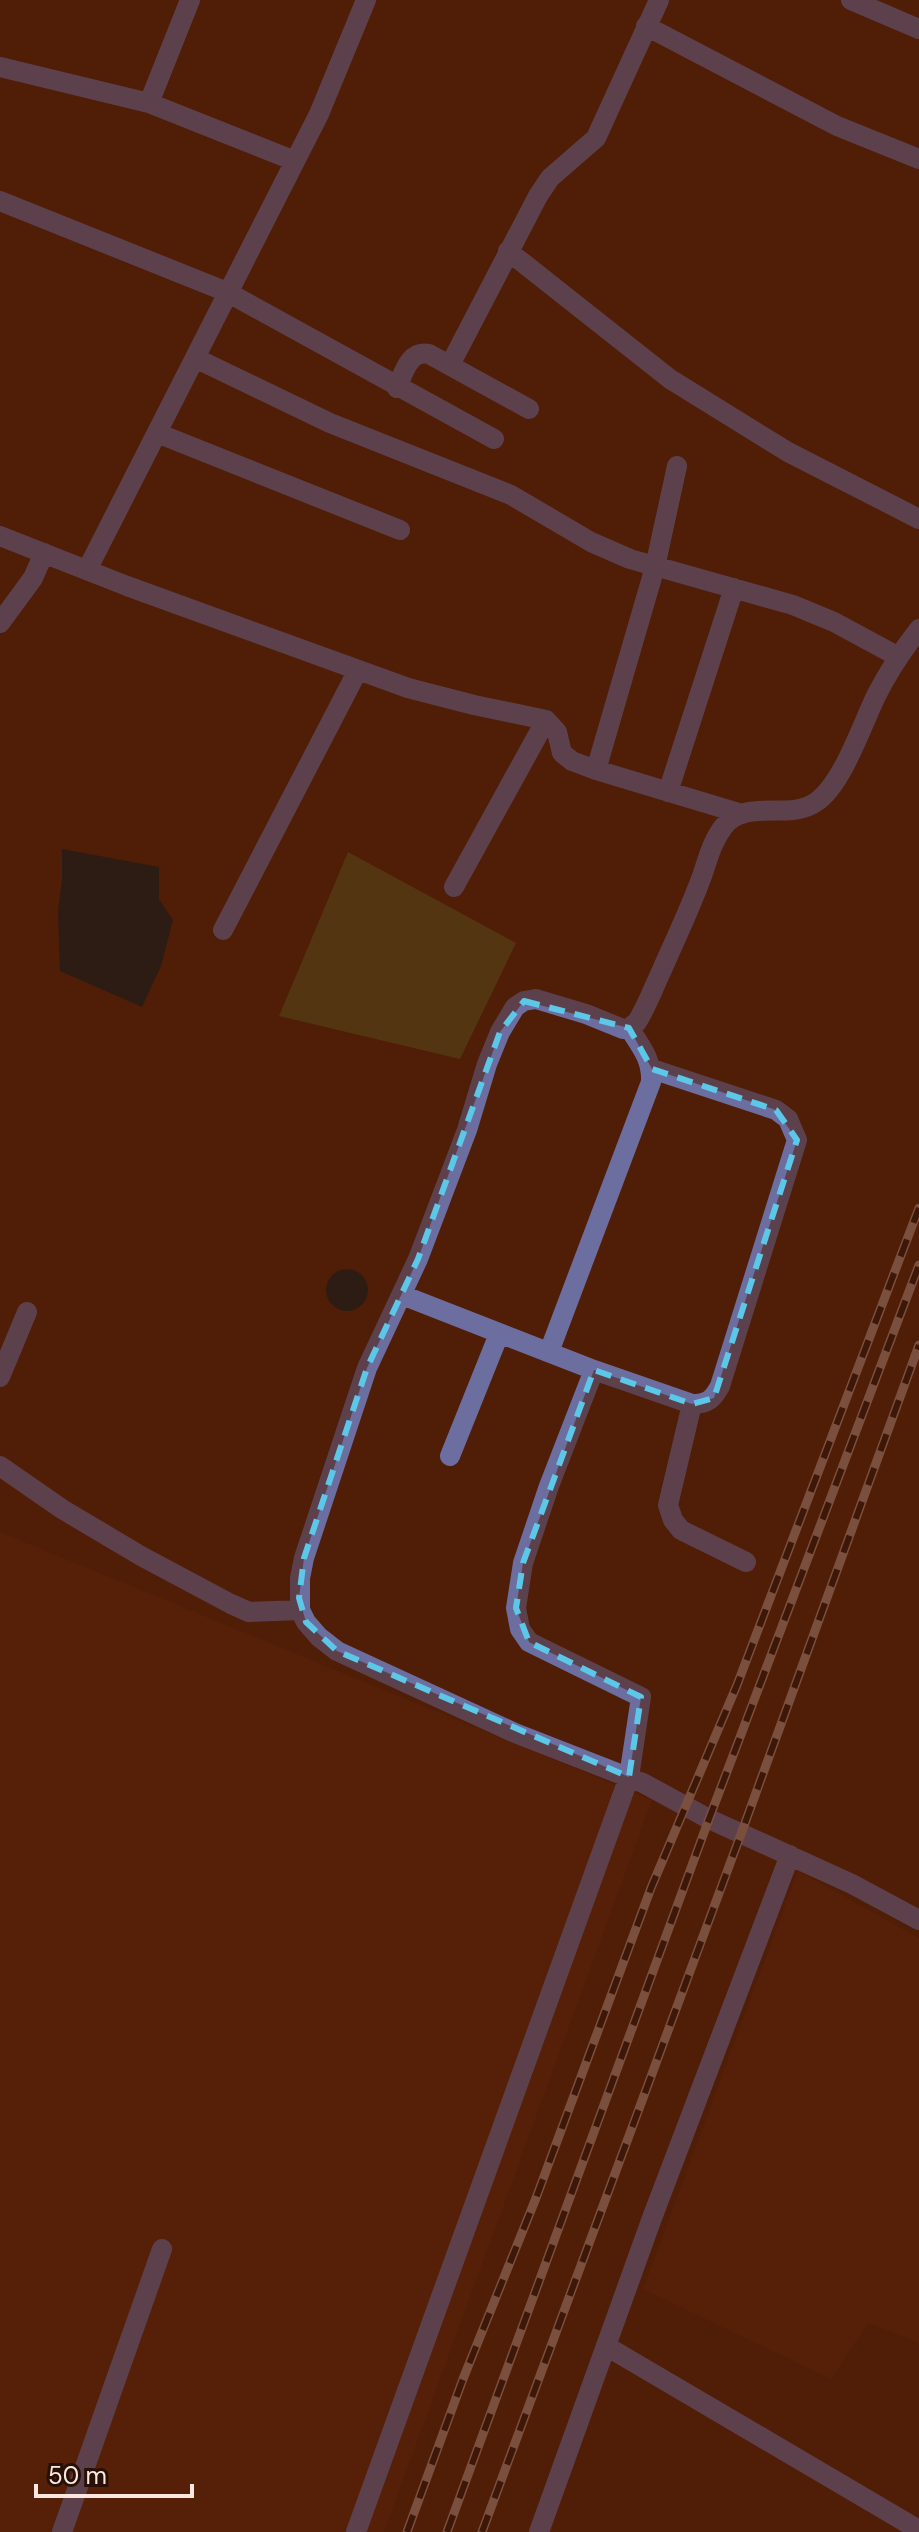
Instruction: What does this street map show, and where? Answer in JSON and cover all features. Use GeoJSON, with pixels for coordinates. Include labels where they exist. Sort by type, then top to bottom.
{"type":"FeatureCollection","features":[{"type":"Feature","properties":{"kind":"street"},"geometry":{"type":"LineString","coordinates":[[149,103],[190,0]]}},
{"type":"Feature","properties":{"kind":"street"},"geometry":{"type":"LineString","coordinates":[[87,570],[319,114],[366,0]]}},
{"type":"Feature","properties":{"kind":"street"},"geometry":{"type":"LineString","coordinates":[[450,365],[508,251],[550,178],[596,138],[659,0]]}},
{"type":"Feature","properties":{"kind":"street"},"geometry":{"type":"LineString","coordinates":[[851,0],[919,29]]}},
{"type":"Feature","properties":{"kind":"street"},"geometry":{"type":"LineString","coordinates":[[646,26],[837,126],[919,159]]}},
{"type":"Feature","properties":{"kind":"street"},"geometry":{"type":"LineString","coordinates":[[0,67],[149,103],[295,161]]}},
{"type":"Feature","properties":{"kind":"street"},"geometry":{"type":"LineString","coordinates":[[0,201],[227,292],[494,439]]}},
{"type":"Feature","properties":{"kind":"street"},"geometry":{"type":"LineString","coordinates":[[508,251],[670,379],[788,452],[919,519]]}},
{"type":"Feature","properties":{"kind":"street"},"geometry":{"type":"LineString","coordinates":[[397,388],[407,365],[421,352],[529,409]]}},
{"type":"Feature","properties":{"kind":"street"},"geometry":{"type":"LineString","coordinates":[[195,358],[330,423],[511,495],[591,542],[630,559],[812,613],[897,656]]}},
{"type":"Feature","properties":{"kind":"street"},"geometry":{"type":"LineString","coordinates":[[157,433],[400,530]]}},
{"type":"Feature","properties":{"kind":"street"},"geometry":{"type":"LineString","coordinates":[[596,770],[655,567],[677,466]]}},
{"type":"Feature","properties":{"kind":"street"},"geometry":{"type":"LineString","coordinates":[[0,536],[422,692],[546,720],[557,732],[562,753],[572,761],[742,814],[800,809],[816,802],[832,785],[849,756],[897,656],[919,629]]}},
{"type":"Feature","properties":{"kind":"street"},"geometry":{"type":"LineString","coordinates":[[0,623],[25,592],[44,553]]}},
{"type":"Feature","properties":{"kind":"street"},"geometry":{"type":"LineString","coordinates":[[668,792],[734,588]]}},
{"type":"Feature","properties":{"kind":"street"},"geometry":{"type":"LineString","coordinates":[[223,930],[358,670]]}},
{"type":"Feature","properties":{"kind":"street"},"geometry":{"type":"LineString","coordinates":[[454,887],[546,720]]}},
{"type":"Feature","properties":{"kind":"street"},"geometry":{"type":"LineString","coordinates":[[742,814],[725,824],[709,851],[703,875],[653,993],[637,1022],[623,1029],[536,999],[524,1001],[515,1007],[504,1024],[487,1064],[467,1130],[402,1295],[367,1368],[300,1578],[300,1610],[319,1637],[337,1651],[515,1733],[629,1777],[720,1824],[852,1884],[919,1920]]}},
{"type":"Feature","properties":{"kind":"street"},"geometry":{"type":"LineString","coordinates":[[549,1352],[648,1096],[652,1069],[648,1056],[629,1028]]}},
{"type":"Feature","properties":{"kind":"street"},"geometry":{"type":"LineString","coordinates":[[402,1295],[594,1370],[692,1404],[704,1404],[714,1398],[797,1140],[788,1119],[776,1110],[652,1069]]}},
{"type":"Feature","properties":{"kind":"street"},"geometry":{"type":"LineString","coordinates":[[0,1377],[27,1312]]}},
{"type":"Feature","properties":{"kind":"street"},"geometry":{"type":"LineString","coordinates":[[450,1456],[499,1334]]}},
{"type":"Feature","properties":{"kind":"street"},"geometry":{"type":"LineString","coordinates":[[356,2532],[629,1777],[641,1697],[529,1642],[520,1629],[516,1608],[523,1563],[594,1370]]}},
{"type":"Feature","properties":{"kind":"street"},"geometry":{"type":"LineString","coordinates":[[692,1404],[668,1505],[673,1520],[681,1530],[746,1562]]}},
{"type":"Feature","properties":{"kind":"street"},"geometry":{"type":"LineString","coordinates":[[0,1466],[62,1509],[231,1604],[249,1612],[300,1610]]}},
{"type":"Feature","properties":{"kind":"street"},"geometry":{"type":"LineString","coordinates":[[539,2532],[790,1855]]}},
{"type":"Feature","properties":{"kind":"street"},"geometry":{"type":"LineString","coordinates":[[62,2532],[162,2249]]}},
{"type":"Feature","properties":{"kind":"street"},"geometry":{"type":"LineString","coordinates":[[606,2346],[919,2530]]}},
{"type":"Feature","properties":{"kind":"highlighted area"},"geometry":{"type":"Polygon","coordinates":[[[524,1001],[629,1028],[652,1069],[776,1110],[797,1140],[714,1398],[692,1404],[594,1370],[523,1563],[516,1608],[529,1642],[641,1697],[629,1777],[337,1651],[306,1622],[299,1598],[304,1558],[367,1368],[418,1259],[500,1032],[524,1001]]]}},
{"type":"Feature","properties":{"kind":"shaded area"},"geometry":{"type":"Polygon","coordinates":[[[348,852],[516,943],[460,1059],[279,1016],[348,852]]]}},
{"type":"Feature","properties":{"kind":"shaded area"},"geometry":{"type":"Polygon","coordinates":[[[0,1532],[652,1800],[384,2532],[0,2532],[0,1532]]]}},
{"type":"Feature","properties":{"kind":"shaded area"},"geometry":{"type":"Polygon","coordinates":[[[798,1871],[919,1938],[919,2343],[868,2323],[831,2379],[643,2289],[798,1871]]]}},
{"type":"Feature","properties":{"kind":"water"},"geometry":{"type":"Polygon","coordinates":[[[62,849],[159,867],[159,899],[173,920],[161,966],[142,1007],[60,971],[58,912],[62,849]]]}},
{"type":"Feature","properties":{"kind":"water"},"geometry":{"type":"Polygon","coordinates":[[[347,1269],[362,1275],[368,1290],[362,1305],[347,1311],[332,1305],[326,1290],[332,1275],[347,1269]]]}},
{"type":"Feature","properties":{"kind":"railway"},"geometry":{"type":"LineString","coordinates":[[407,2532],[651,1888],[737,1685],[919,1208]]}},
{"type":"Feature","properties":{"kind":"railway"},"geometry":{"type":"LineString","coordinates":[[447,2532],[709,1819],[919,1265]]}},
{"type":"Feature","properties":{"kind":"railway"},"geometry":{"type":"LineString","coordinates":[[482,2532],[919,1345]]}}]}
